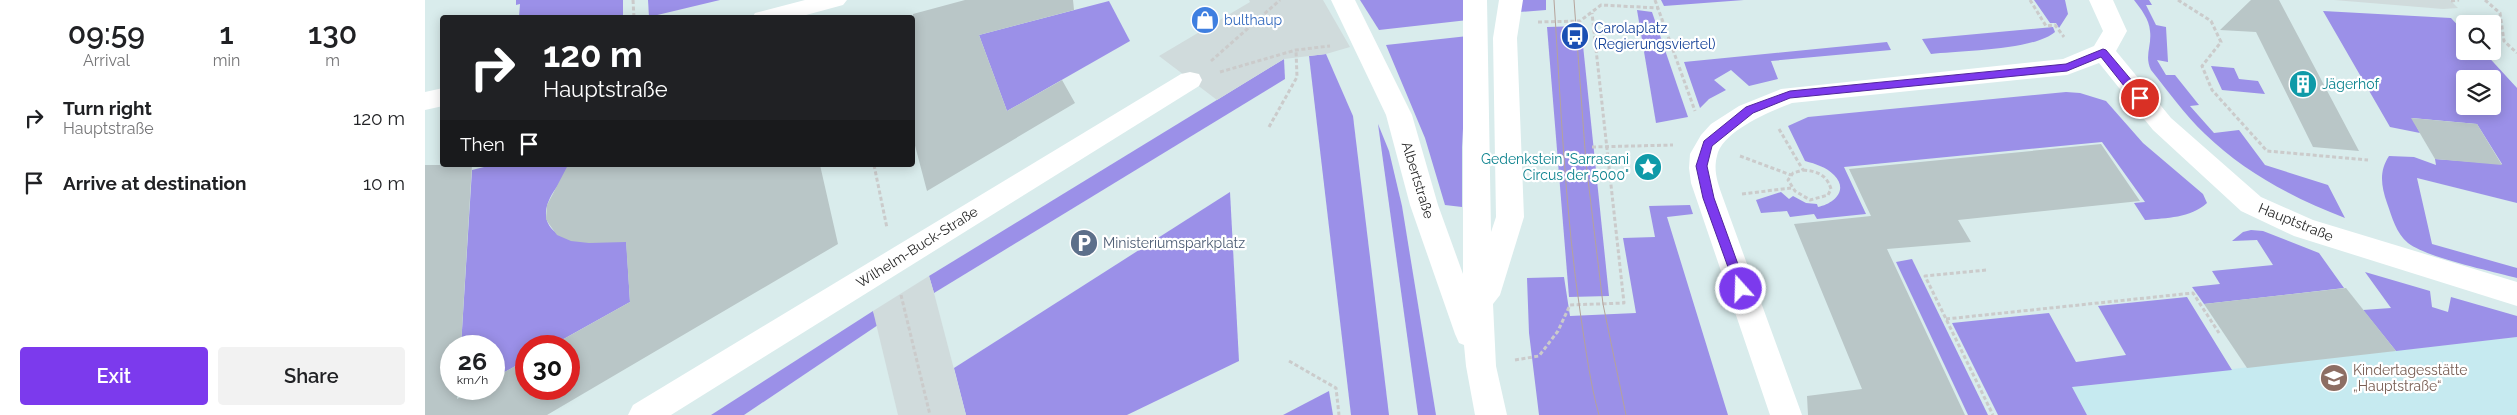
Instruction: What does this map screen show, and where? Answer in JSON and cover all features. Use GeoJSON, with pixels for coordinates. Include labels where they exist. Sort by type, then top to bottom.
{"type":"FeatureCollection","features":[{"type":"Feature","properties":{"kind":"street"},"geometry":{"type":"LineString","coordinates":[[775,15],[835,0]]}},
{"type":"Feature","properties":{"kind":"street","name":"Albertstraße"},"geometry":{"type":"LineString","coordinates":[[1343,0],[1399,115],[1424,205],[1481,366]]}},
{"type":"Feature","properties":{"kind":"street","name":"Albertstraße"},"geometry":{"type":"LineString","coordinates":[[1475,0],[1478,318],[1481,366],[1491,415]]}},
{"type":"Feature","properties":{"kind":"street","name":"Albertstraße"},"geometry":{"type":"LineString","coordinates":[[1478,318],[1510,216],[1505,38],[1511,0]]}},
{"type":"Feature","properties":{"kind":"street"},"geometry":{"type":"LineString","coordinates":[[1786,415],[1709,198],[1701,166],[1707,144],[1749,110],[1763,103],[1790,95],[2067,67],[2092,57],[2115,31],[2101,0]]}},
{"type":"Feature","properties":{"kind":"street","name":"Hauptstraße"},"geometry":{"type":"LineString","coordinates":[[2092,57],[2162,124],[2251,204],[2304,228],[2517,294]]}},
{"type":"Feature","properties":{"kind":"street","name":"Wilhelm-Buck-Straße"},"geometry":{"type":"LineString","coordinates":[[644,415],[1190,80]]}},
{"type":"Feature","properties":{"kind":"street"},"geometry":{"type":"LineString","coordinates":[[425,102],[440,98]]}},
{"type":"Feature","properties":{"kind":"path"},"geometry":{"type":"LineString","coordinates":[[633,0],[634,15]]}},
{"type":"Feature","properties":{"kind":"path"},"geometry":{"type":"LineString","coordinates":[[1190,80],[1280,0]]}},
{"type":"Feature","properties":{"kind":"path"},"geometry":{"type":"LineString","coordinates":[[1655,0],[1707,144]]}},
{"type":"Feature","properties":{"kind":"path"},"geometry":{"type":"LineString","coordinates":[[2030,0],[2046,26],[2055,25],[2092,57]]}},
{"type":"Feature","properties":{"kind":"path"},"geometry":{"type":"LineString","coordinates":[[2178,0],[2211,21],[2221,42],[2202,66],[2212,90],[2267,151],[2368,160]]}},
{"type":"Feature","properties":{"kind":"path"},"geometry":{"type":"LineString","coordinates":[[2451,1],[2459,0]]}},
{"type":"Feature","properties":{"kind":"path"},"geometry":{"type":"LineString","coordinates":[[2485,0],[2500,14],[2504,41],[2517,54]]}},
{"type":"Feature","properties":{"kind":"path"},"geometry":{"type":"LineString","coordinates":[[1531,22],[1580,21],[1601,6],[1658,8]]}},
{"type":"Feature","properties":{"kind":"path"},"geometry":{"type":"LineString","coordinates":[[1481,366],[1539,356],[1558,331],[1570,305],[1624,304],[1592,13]]}},
{"type":"Feature","properties":{"kind":"path"},"geometry":{"type":"LineString","coordinates":[[1667,33],[1673,32]]}},
{"type":"Feature","properties":{"kind":"path"},"geometry":{"type":"LineString","coordinates":[[1190,80],[1296,50],[1336,45]]}},
{"type":"Feature","properties":{"kind":"path"},"geometry":{"type":"LineString","coordinates":[[1269,127],[1297,78],[1296,50]]}},
{"type":"Feature","properties":{"kind":"path"},"geometry":{"type":"LineString","coordinates":[[1763,103],[1803,170]]}},
{"type":"Feature","properties":{"kind":"path"},"geometry":{"type":"LineString","coordinates":[[1592,147],[1707,144],[1791,175]]}},
{"type":"Feature","properties":{"kind":"path"},"geometry":{"type":"LineString","coordinates":[[874,167],[894,262],[930,415]]}},
{"type":"Feature","properties":{"kind":"path"},"geometry":{"type":"LineString","coordinates":[[1803,170],[1819,172],[1826,178],[1831,189],[1828,195],[1816,200],[1807,200],[1794,193],[1788,180],[1791,175],[1803,170]]}},
{"type":"Feature","properties":{"kind":"path"},"geometry":{"type":"LineString","coordinates":[[1709,198],[1791,188]]}},
{"type":"Feature","properties":{"kind":"path"},"geometry":{"type":"LineString","coordinates":[[1986,270],[1925,276],[1993,415]]}},
{"type":"Feature","properties":{"kind":"path"},"geometry":{"type":"LineString","coordinates":[[1946,319],[2193,293],[2219,333]]}},
{"type":"Feature","properties":{"kind":"path"},"geometry":{"type":"LineString","coordinates":[[1289,361],[1336,388],[1339,415]]}},
{"type":"Feature","properties":{"kind":"shaded area"},"geometry":{"type":"Polygon","coordinates":[[[516,0],[623,0],[623,15],[519,15],[520,4],[516,5],[516,0]]]}},
{"type":"Feature","properties":{"kind":"shaded area"},"geometry":{"type":"Polygon","coordinates":[[[648,0],[720,0],[657,15],[649,15],[648,0]]]}},
{"type":"Feature","properties":{"kind":"shaded area"},"geometry":{"type":"Polygon","coordinates":[[[1249,0],[1323,0],[1350,47],[1326,54],[1284,59],[1217,100],[1159,56],[1250,2],[1249,0]]]}},
{"type":"Feature","properties":{"kind":"shaded area"},"geometry":{"type":"Polygon","coordinates":[[[1360,0],[1468,0],[1468,20],[1379,30],[1360,0]]]}},
{"type":"Feature","properties":{"kind":"shaded area"},"geometry":{"type":"Polygon","coordinates":[[[1522,0],[1546,0],[1546,10],[1519,12],[1522,0]]]}},
{"type":"Feature","properties":{"kind":"shaded area"},"geometry":{"type":"Polygon","coordinates":[[[1661,0],[1744,0],[1664,6],[1661,0]]]}},
{"type":"Feature","properties":{"kind":"shaded area"},"geometry":{"type":"Polygon","coordinates":[[[2034,0],[2065,0],[2068,14],[2059,28],[2056,23],[2050,23],[2034,0]]]}},
{"type":"Feature","properties":{"kind":"shaded area"},"geometry":{"type":"Polygon","coordinates":[[[2134,0],[2149,0],[2152,5],[2146,5],[2156,25],[2166,27],[2168,62],[2157,60],[2166,75],[2175,75],[2199,105],[2190,106],[2214,133],[2239,130],[2265,165],[2328,185],[2345,218],[2289,193],[2253,172],[2220,148],[2198,127],[2151,70],[2148,60],[2150,36],[2148,22],[2134,0]]]}},
{"type":"Feature","properties":{"kind":"shaded area"},"geometry":{"type":"Polygon","coordinates":[[[2334,0],[2450,0],[2458,8],[2443,9],[2334,0]]]}},
{"type":"Feature","properties":{"kind":"shaded area"},"geometry":{"type":"Polygon","coordinates":[[[1109,1],[1130,41],[1007,111],[979,35],[1109,1]]]}},
{"type":"Feature","properties":{"kind":"shaded area"},"geometry":{"type":"Polygon","coordinates":[[[1637,10],[1652,12],[1688,117],[1656,123],[1637,10]]]}},
{"type":"Feature","properties":{"kind":"shaded area"},"geometry":{"type":"Polygon","coordinates":[[[2323,11],[2451,18],[2456,23],[2456,60],[2491,60],[2500,70],[2456,70],[2456,115],[2501,115],[2501,71],[2517,88],[2517,203],[2417,178],[2432,244],[2517,268],[2517,278],[2444,259],[2417,249],[2408,243],[2397,230],[2382,185],[2382,173],[2389,156],[2414,157],[2436,165],[2435,159],[2502,164],[2477,124],[2412,118],[2420,133],[2390,127],[2323,11]]]}},
{"type":"Feature","properties":{"kind":"shaded area"},"geometry":{"type":"Polygon","coordinates":[[[1581,26],[1609,296],[1569,297],[1547,27],[1581,26]]]}},
{"type":"Feature","properties":{"kind":"shaded area"},"geometry":{"type":"Polygon","coordinates":[[[2053,27],[2055,32],[2031,43],[1978,50],[1931,54],[1922,39],[2053,27]]]}},
{"type":"Feature","properties":{"kind":"shaded area"},"geometry":{"type":"Polygon","coordinates":[[[1468,36],[1462,147],[1462,207],[1445,205],[1425,138],[1386,45],[1468,36]]]}},
{"type":"Feature","properties":{"kind":"shaded area"},"geometry":{"type":"Polygon","coordinates":[[[1887,42],[1891,50],[1771,61],[1778,79],[1749,86],[1731,70],[1714,80],[1726,90],[1709,99],[1700,108],[1684,62],[1887,42]]]}},
{"type":"Feature","properties":{"kind":"shaded area"},"geometry":{"type":"Polygon","coordinates":[[[1326,54],[1353,116],[1389,415],[1351,415],[1309,56],[1326,54]]]}},
{"type":"Feature","properties":{"kind":"shaded area"},"geometry":{"type":"Polygon","coordinates":[[[1284,59],[1285,79],[934,293],[929,276],[1284,59]]]}},
{"type":"Feature","properties":{"kind":"shaded area"},"geometry":{"type":"Polygon","coordinates":[[[2211,66],[2234,68],[2239,79],[2258,81],[2265,94],[2222,90],[2211,66]]]}},
{"type":"Feature","properties":{"kind":"shaded area"},"geometry":{"type":"Polygon","coordinates":[[[2066,92],[2080,93],[2106,101],[2143,143],[2203,194],[2207,203],[2186,214],[2170,218],[2145,220],[2134,203],[2145,202],[2102,142],[1844,167],[1866,214],[1817,219],[1814,214],[1790,217],[1787,211],[1761,213],[1756,200],[1781,192],[1789,199],[1793,196],[1806,203],[1817,204],[1818,207],[1834,200],[1838,195],[1840,186],[1834,175],[1828,170],[1805,161],[1788,126],[1808,117],[2066,92]]]}},
{"type":"Feature","properties":{"kind":"shaded area"},"geometry":{"type":"Polygon","coordinates":[[[1378,124],[1389,151],[1402,206],[1436,415],[1418,415],[1378,124]]]}},
{"type":"Feature","properties":{"kind":"shaded area"},"geometry":{"type":"Polygon","coordinates":[[[484,167],[576,167],[559,185],[548,202],[546,217],[551,228],[563,236],[580,241],[601,241],[626,237],[630,302],[571,335],[515,335],[515,366],[505,372],[505,335],[462,335],[472,170],[484,167]]]}},
{"type":"Feature","properties":{"kind":"shaded area"},"geometry":{"type":"Polygon","coordinates":[[[1230,192],[1239,361],[1127,415],[966,415],[954,368],[1230,192]]]}},
{"type":"Feature","properties":{"kind":"shaded area"},"geometry":{"type":"Polygon","coordinates":[[[1690,205],[1693,214],[1667,217],[1728,415],[1539,415],[1529,333],[1527,278],[1564,277],[1570,316],[1636,313],[1623,238],[1655,237],[1649,206],[1690,205]]]}},
{"type":"Feature","properties":{"kind":"shaded area"},"geometry":{"type":"Polygon","coordinates":[[[2251,230],[2263,231],[2319,253],[2344,288],[2204,304],[2192,287],[2220,284],[2212,271],[2273,265],[2257,240],[2232,241],[2243,232],[2251,230]]]}},
{"type":"Feature","properties":{"kind":"shaded area"},"geometry":{"type":"Polygon","coordinates":[[[1912,259],[1988,415],[1968,415],[1896,262],[1912,259]]]}},
{"type":"Feature","properties":{"kind":"shaded area"},"geometry":{"type":"Polygon","coordinates":[[[2365,272],[2430,291],[2432,307],[2448,312],[2451,297],[2517,316],[2517,337],[2396,351],[2363,310],[2391,308],[2365,272]]]}},
{"type":"Feature","properties":{"kind":"shaded area"},"geometry":{"type":"Polygon","coordinates":[[[929,276],[966,415],[898,415],[873,311],[929,276]]]}},
{"type":"Feature","properties":{"kind":"shaded area"},"geometry":{"type":"Polygon","coordinates":[[[2187,297],[2232,370],[2072,387],[2087,415],[1998,415],[1952,323],[2049,313],[2076,362],[2126,355],[2098,306],[2187,297]]]}},
{"type":"Feature","properties":{"kind":"shaded area"},"geometry":{"type":"Polygon","coordinates":[[[873,311],[878,325],[744,415],[711,415],[873,311]]]}},
{"type":"Feature","properties":{"kind":"shaded area","name":"Kindertagesstätte „Hauptstraße“"},"geometry":{"type":"Polygon","coordinates":[[[2517,337],[2517,415],[2087,415],[2072,387],[2517,337]]]}},
{"type":"Feature","properties":{"kind":"shaded area"},"geometry":{"type":"Polygon","coordinates":[[[1329,391],[1333,415],[1283,415],[1329,391]]]}},
{"type":"Feature","properties":{"kind":"building"},"geometry":{"type":"Polygon","coordinates":[[[965,0],[1073,0],[1074,10],[979,35],[1007,111],[1062,80],[1075,103],[927,191],[915,146],[915,15],[913,14],[965,0]]]}},
{"type":"Feature","properties":{"kind":"building","name":"Jägerhof"},"geometry":{"type":"Polygon","coordinates":[[[2251,0],[2279,0],[2359,151],[2313,147],[2256,32],[2220,30],[2251,0]]]}},
{"type":"Feature","properties":{"kind":"building"},"geometry":{"type":"Polygon","coordinates":[[[2411,118],[2477,124],[2502,165],[2435,159],[2411,118]]]}},
{"type":"Feature","properties":{"kind":"building"},"geometry":{"type":"Polygon","coordinates":[[[2101,144],[2140,201],[1958,220],[1971,242],[1887,249],[1965,415],[1808,415],[1807,396],[1862,389],[1794,224],[1871,216],[1849,169],[2101,144]]]}},
{"type":"Feature","properties":{"kind":"building"},"geometry":{"type":"Polygon","coordinates":[[[425,165],[472,167],[462,335],[440,335],[440,400],[505,400],[505,372],[515,366],[515,400],[573,400],[547,415],[425,415],[425,165]]]}},
{"type":"Feature","properties":{"kind":"building"},"geometry":{"type":"Polygon","coordinates":[[[567,167],[820,167],[838,244],[580,396],[580,335],[571,335],[630,302],[626,242],[589,243],[571,241],[557,235],[546,219],[547,205],[567,167]]]}},
{"type":"Feature","properties":{"kind":"building"},"geometry":{"type":"Polygon","coordinates":[[[2346,288],[2396,351],[2247,368],[2204,304],[2346,288]]]}},
{"type":"Feature","properties":{"kind":"tram line"},"geometry":{"type":"LineString","coordinates":[[1554,0],[1571,239],[1587,354],[1599,415]]}},
{"type":"Feature","properties":{"kind":"tram line"},"geometry":{"type":"LineString","coordinates":[[1574,0],[1586,163],[1603,304],[1626,415]]}},
{"type":"Feature","properties":{"kind":"place","name":"bulthaup"},"geometry":{"type":"Point","coordinates":[1205,20]}},
{"type":"Feature","properties":{"kind":"place","name":"Carolaplatz (Regierungsviertel)"},"geometry":{"type":"Point","coordinates":[1575,36]}},
{"type":"Feature","properties":{"kind":"place","name":"Jägerhof"},"geometry":{"type":"Point","coordinates":[2303,84]}},
{"type":"Feature","properties":{"kind":"place","name":"Gedenkstein \"Sarrasani Circus der 5000\""},"geometry":{"type":"Point","coordinates":[1648,167]}},
{"type":"Feature","properties":{"kind":"place","name":"Ministeriumsparkplatz"},"geometry":{"type":"Point","coordinates":[1084,243]}},
{"type":"Feature","properties":{"kind":"place","name":"Kindertagesstätte „Hauptstraße“"},"geometry":{"type":"Point","coordinates":[2334,378]}},
{"type":"Feature","properties":{"kind":"route"},"geometry":{"type":"LineString","coordinates":[[1741,289],[1709,198],[1701,166],[1707,144],[1749,110],[1763,103],[1790,95],[2067,67],[2103,52],[2140,98]]}}]}
